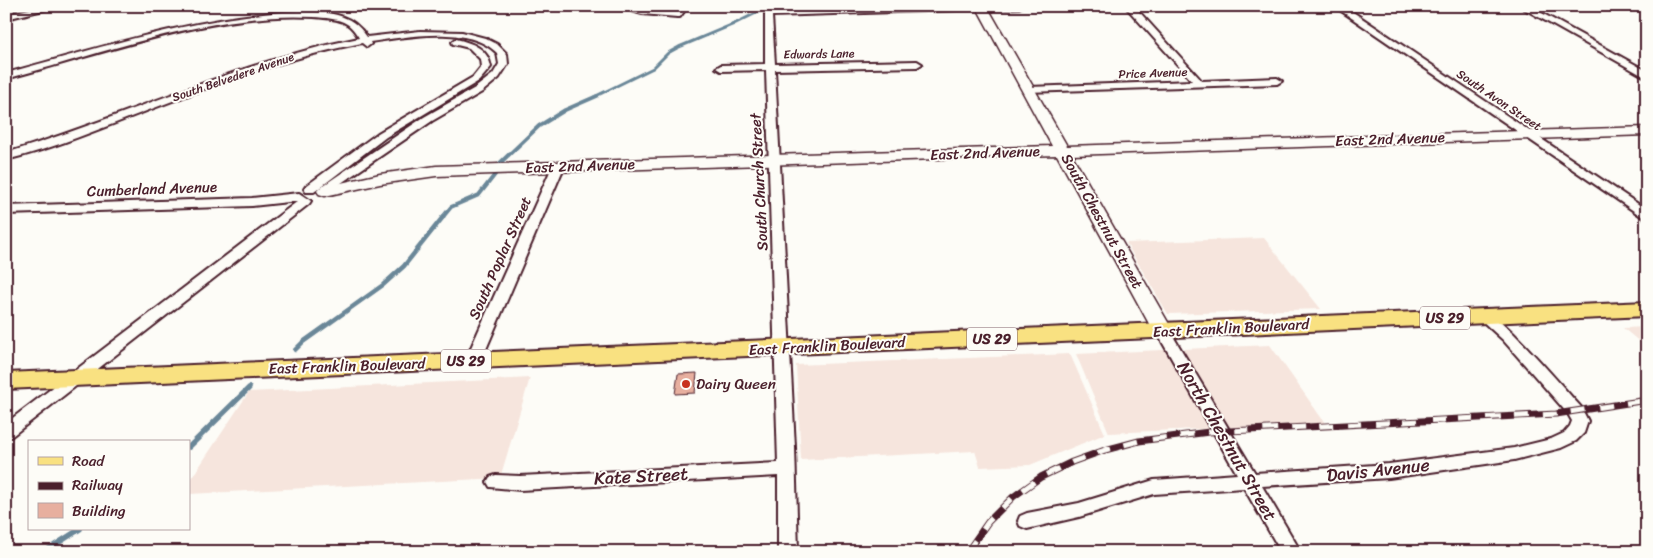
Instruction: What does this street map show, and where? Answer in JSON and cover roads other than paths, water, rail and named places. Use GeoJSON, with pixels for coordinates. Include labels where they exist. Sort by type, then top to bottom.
{"type":"FeatureCollection","features":[{"type":"Feature","properties":{"kind":"main road","name":"East Franklin Boulevard"},"geometry":{"type":"LineString","coordinates":[[6,381],[1647,309]]}},
{"type":"Feature","properties":{"kind":"street"},"geometry":{"type":"LineString","coordinates":[[6,17],[56,6]]}},
{"type":"Feature","properties":{"kind":"street"},"geometry":{"type":"LineString","coordinates":[[289,12],[300,6]]}},
{"type":"Feature","properties":{"kind":"street"},"geometry":{"type":"LineString","coordinates":[[620,6],[646,14],[677,15],[684,6]]}},
{"type":"Feature","properties":{"kind":"street"},"geometry":{"type":"LineString","coordinates":[[982,7],[1019,6]]}},
{"type":"Feature","properties":{"kind":"street"},"geometry":{"type":"LineString","coordinates":[[1129,6],[1200,84]]}},
{"type":"Feature","properties":{"kind":"street","name":"South Avon Street"},"geometry":{"type":"LineString","coordinates":[[1338,6],[1647,216]]}},
{"type":"Feature","properties":{"kind":"street"},"geometry":{"type":"LineString","coordinates":[[1523,6],[1647,75]]}},
{"type":"Feature","properties":{"kind":"street","name":"South Church Street"},"geometry":{"type":"LineString","coordinates":[[788,552],[768,14],[982,7]]}},
{"type":"Feature","properties":{"kind":"street","name":"South Chestnut Street"},"geometry":{"type":"LineString","coordinates":[[982,7],[1163,331]]}},
{"type":"Feature","properties":{"kind":"street"},"geometry":{"type":"LineString","coordinates":[[6,76],[205,23],[255,14],[289,12],[326,14],[354,24],[366,42]]}},
{"type":"Feature","properties":{"kind":"street","name":"South Belvedere Avenue"},"geometry":{"type":"LineString","coordinates":[[6,157],[65,138],[258,66],[319,49],[430,33],[471,36],[495,46],[502,54],[504,64],[491,81],[313,194]]}},
{"type":"Feature","properties":{"kind":"street","name":"South Belvedere Avenue"},"geometry":{"type":"LineString","coordinates":[[6,165],[90,138],[250,76],[366,42],[411,39],[453,41],[472,46],[483,54],[486,62],[486,67],[476,79],[382,135],[313,194],[6,432]]}},
{"type":"Feature","properties":{"kind":"street","name":"Edwards Lane"},"geometry":{"type":"LineString","coordinates":[[721,68],[917,64]]}},
{"type":"Feature","properties":{"kind":"street","name":"Price Avenue"},"geometry":{"type":"LineString","coordinates":[[1029,90],[1277,81]]}},
{"type":"Feature","properties":{"kind":"street","name":"East 2nd Avenue"},"geometry":{"type":"LineString","coordinates":[[313,194],[380,179],[436,171],[1647,131]]}},
{"type":"Feature","properties":{"kind":"street","name":"South Poplar Street"},"geometry":{"type":"LineString","coordinates":[[473,361],[558,167]]}},
{"type":"Feature","properties":{"kind":"street","name":"Cumberland Avenue"},"geometry":{"type":"LineString","coordinates":[[6,210],[252,202],[313,194]]}},
{"type":"Feature","properties":{"kind":"street","name":"Davis Avenue"},"geometry":{"type":"LineString","coordinates":[[1027,522],[1079,510],[1154,487],[1389,471],[1514,454],[1555,444],[1570,437],[1578,429],[1580,422],[1575,411],[1508,337],[1485,316]]}},
{"type":"Feature","properties":{"kind":"street","name":"North Chestnut Street"},"geometry":{"type":"LineString","coordinates":[[1163,331],[1291,552]]}},
{"type":"Feature","properties":{"kind":"street","name":"Kate Street"},"geometry":{"type":"LineString","coordinates":[[496,482],[520,483],[786,469]]}},
{"type":"Feature","properties":{"kind":"waterway"},"geometry":{"type":"LineString","coordinates":[[594,97],[653,68],[668,53],[679,47],[734,24],[770,6]]}},
{"type":"Feature","properties":{"kind":"waterway"},"geometry":{"type":"LineString","coordinates":[[499,164],[539,126],[565,110],[597,96]]}},
{"type":"Feature","properties":{"kind":"waterway"},"geometry":{"type":"LineString","coordinates":[[442,218],[451,207],[479,195],[497,172]]}},
{"type":"Feature","properties":{"kind":"waterway"},"geometry":{"type":"LineString","coordinates":[[295,350],[303,342],[383,285],[404,266],[443,217]]}},
{"type":"Feature","properties":{"kind":"waterway"},"geometry":{"type":"LineString","coordinates":[[190,446],[249,388]]}},
{"type":"Feature","properties":{"kind":"waterway"},"geometry":{"type":"LineString","coordinates":[[44,552],[78,530]]}},
{"type":"Feature","properties":{"kind":"railway"},"geometry":{"type":"LineString","coordinates":[[967,552],[988,522],[1013,497],[1041,477],[1072,462],[1105,450],[1139,441],[1209,432],[1556,414],[1647,400]]}},
{"type":"Feature","properties":{"kind":"place","name":"Dairy Queen"},"geometry":{"type":"Point","coordinates":[686,384]}}]}
